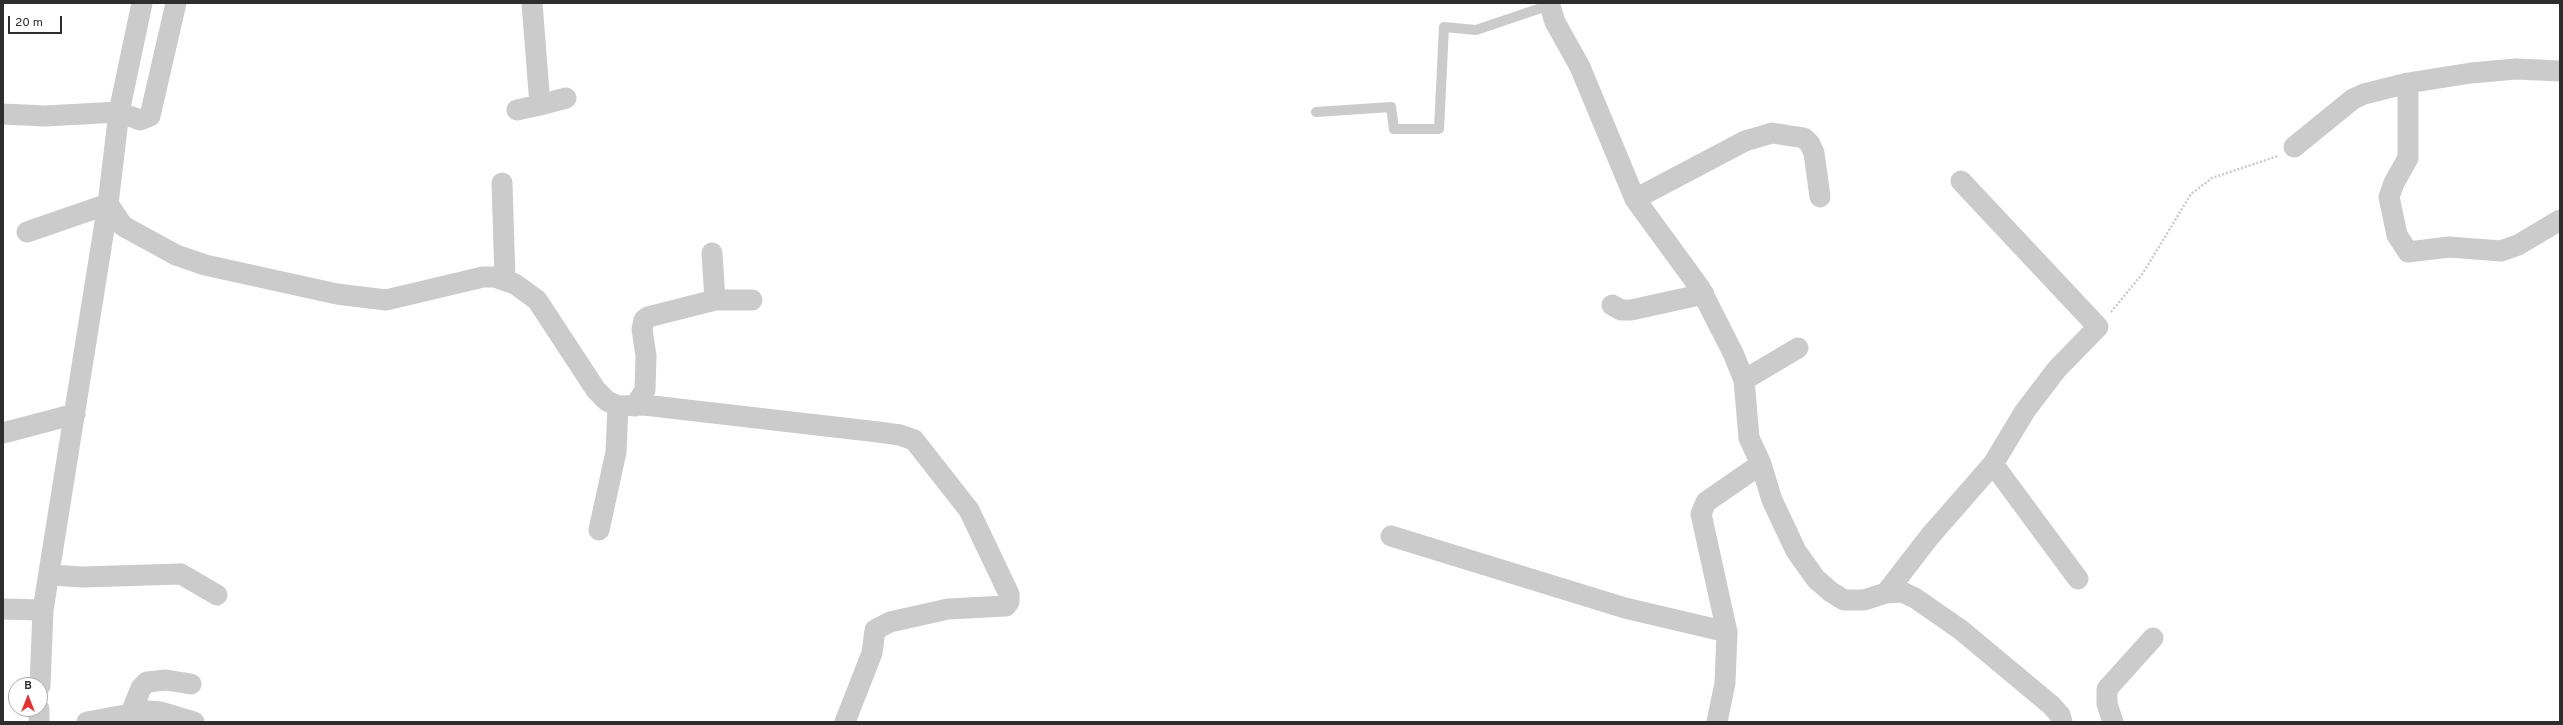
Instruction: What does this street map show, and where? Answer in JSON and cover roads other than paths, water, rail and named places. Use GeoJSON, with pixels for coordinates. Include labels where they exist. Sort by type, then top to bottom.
{"type":"FeatureCollection","features":[{"type":"Feature","properties":{"kind":"street"},"geometry":{"type":"LineString","coordinates":[[40,677],[43,610],[50,575],[108,204],[119,112],[142,3]]}},
{"type":"Feature","properties":{"kind":"street"},"geometry":{"type":"LineString","coordinates":[[3,114],[44,116],[119,112],[140,120],[150,116],[176,3]]}},
{"type":"Feature","properties":{"kind":"street"},"geometry":{"type":"LineString","coordinates":[[532,3],[540,105]]}},
{"type":"Feature","properties":{"kind":"street"},"geometry":{"type":"LineString","coordinates":[[1549,4],[1556,22],[1580,67],[1635,199],[1704,294],[1733,352],[1744,380],[1749,438],[1761,464],[1772,500],[1796,551],[1816,579],[1844,600],[1864,600],[1886,593],[1902,592],[1915,598],[1961,630],[2051,705],[2060,715],[2062,722]]}},
{"type":"Feature","properties":{"kind":"street"},"geometry":{"type":"LineString","coordinates":[[2294,147],[2353,99],[2364,94],[2408,82],[2495,70],[2560,71]]}},
{"type":"Feature","properties":{"kind":"street"},"geometry":{"type":"LineString","coordinates":[[2408,82],[2408,158],[2394,183],[2389,197],[2396,235],[2408,252],[2449,247],[2501,251],[2518,245],[2560,220]]}},
{"type":"Feature","properties":{"kind":"street"},"geometry":{"type":"LineString","coordinates":[[517,110],[566,98]]}},
{"type":"Feature","properties":{"kind":"street"},"geometry":{"type":"LineString","coordinates":[[1635,199],[1745,142],[1772,133],[1804,138],[1810,144],[1814,153],[1820,197]]}},
{"type":"Feature","properties":{"kind":"street"},"geometry":{"type":"LineString","coordinates":[[1886,593],[1930,536],[1992,464],[2025,411],[2057,369],[2098,327],[1961,180]]}},
{"type":"Feature","properties":{"kind":"street"},"geometry":{"type":"LineString","coordinates":[[502,183],[505,279]]}},
{"type":"Feature","properties":{"kind":"street"},"geometry":{"type":"LineString","coordinates":[[27,232],[108,204]]}},
{"type":"Feature","properties":{"kind":"street"},"geometry":{"type":"LineString","coordinates":[[108,204],[123,226],[184,258],[213,267],[337,294],[386,300],[483,277],[505,279],[537,300],[596,390],[607,401],[626,406],[644,405],[900,435],[919,444],[969,510],[1009,594],[1009,602],[1006,606],[948,609],[890,622],[875,630],[872,654],[845,722]]}},
{"type":"Feature","properties":{"kind":"street"},"geometry":{"type":"LineString","coordinates":[[712,253],[715,300]]}},
{"type":"Feature","properties":{"kind":"street"},"geometry":{"type":"LineString","coordinates":[[1612,305],[1621,310],[1631,310],[1704,294]]}},
{"type":"Feature","properties":{"kind":"street"},"geometry":{"type":"LineString","coordinates":[[599,530],[626,406],[645,390],[646,356],[642,329],[644,320],[648,317],[715,300],[752,300]]}},
{"type":"Feature","properties":{"kind":"street"},"geometry":{"type":"LineString","coordinates":[[1744,380],[1798,348]]}},
{"type":"Feature","properties":{"kind":"street"},"geometry":{"type":"LineString","coordinates":[[3,433],[74,414]]}},
{"type":"Feature","properties":{"kind":"street"},"geometry":{"type":"LineString","coordinates":[[1717,722],[1725,683],[1727,632],[1701,514],[1706,502],[1761,464]]}},
{"type":"Feature","properties":{"kind":"street"},"geometry":{"type":"LineString","coordinates":[[1992,464],[2078,579]]}},
{"type":"Feature","properties":{"kind":"street"},"geometry":{"type":"LineString","coordinates":[[1391,536],[1625,608],[1727,632]]}},
{"type":"Feature","properties":{"kind":"street"},"geometry":{"type":"LineString","coordinates":[[50,575],[83,577],[181,574],[217,595]]}},
{"type":"Feature","properties":{"kind":"street"},"geometry":{"type":"LineString","coordinates":[[3,609],[43,610]]}},
{"type":"Feature","properties":{"kind":"street"},"geometry":{"type":"LineString","coordinates":[[2113,722],[2107,704],[2107,689],[2153,638]]}},
{"type":"Feature","properties":{"kind":"street"},"geometry":{"type":"LineString","coordinates":[[131,713],[141,688],[147,682],[166,680],[191,684]]}},
{"type":"Feature","properties":{"kind":"street"},"geometry":{"type":"LineString","coordinates":[[87,722],[131,713],[161,712],[194,722]]}},
{"type":"Feature","properties":{"kind":"lane"},"geometry":{"type":"LineString","coordinates":[[1316,112],[1391,107],[1394,129],[1439,128],[1444,27],[1476,30],[1549,4]]}}]}
